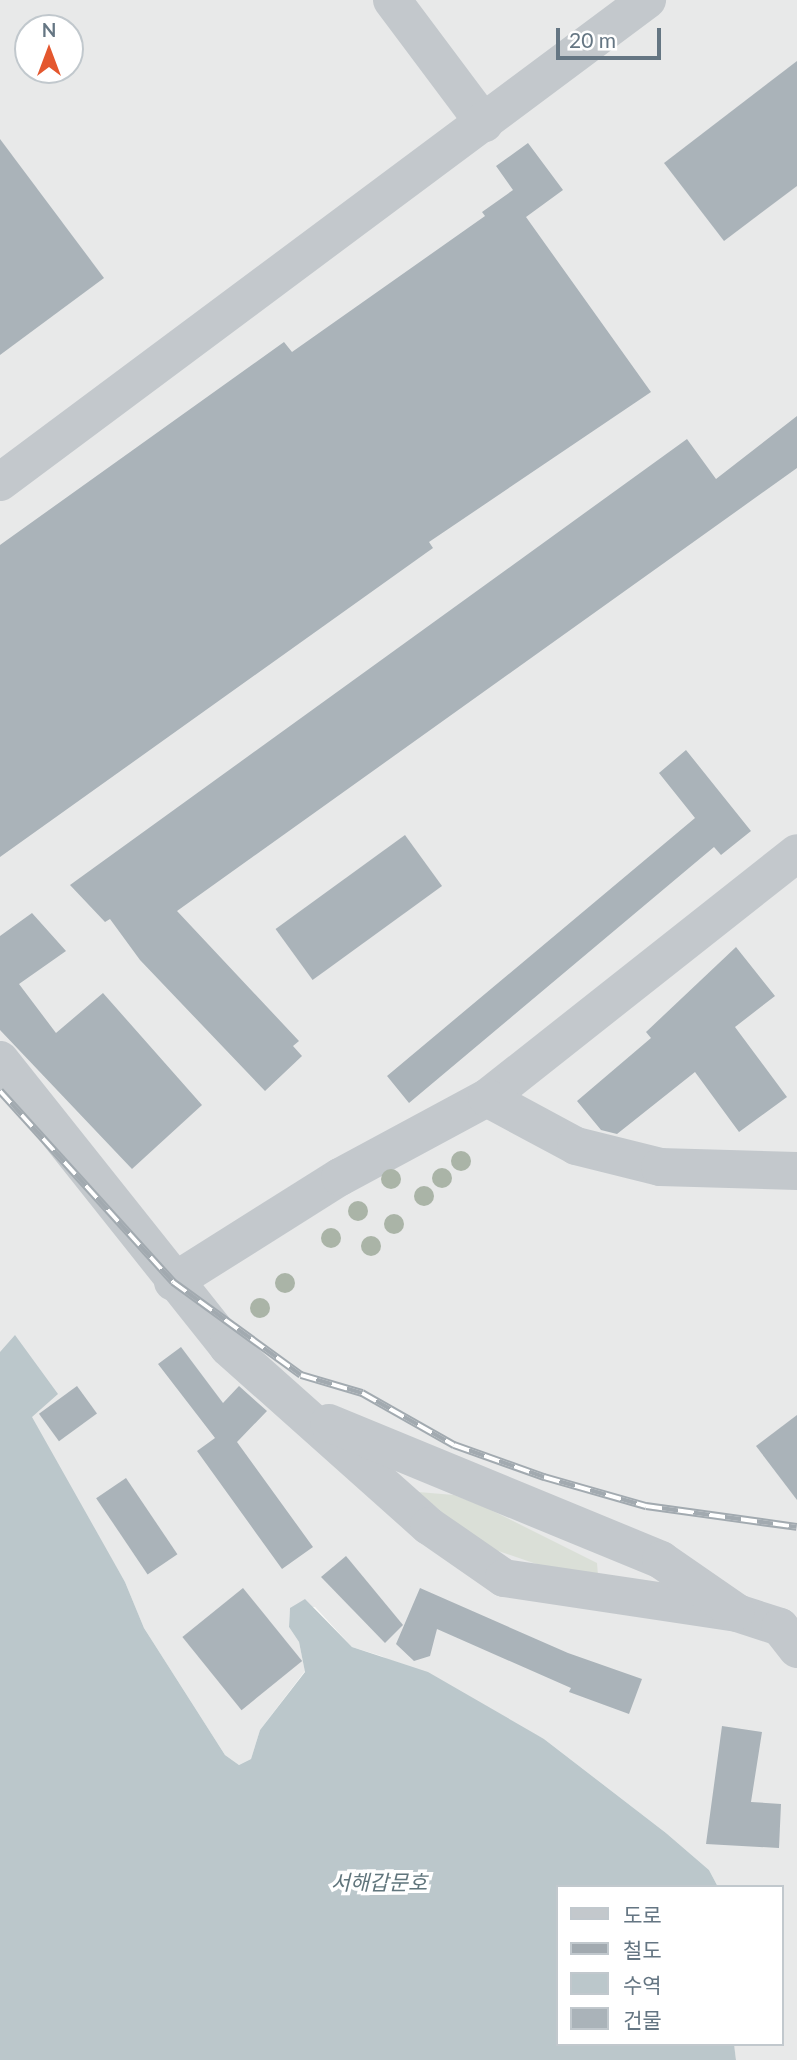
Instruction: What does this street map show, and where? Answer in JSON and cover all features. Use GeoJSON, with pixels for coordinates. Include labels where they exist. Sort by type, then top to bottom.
{"type":"FeatureCollection","features":[{"type":"Feature","properties":{"kind":"street"},"geometry":{"type":"LineString","coordinates":[[392,0],[484,123]]}},
{"type":"Feature","properties":{"kind":"street"},"geometry":{"type":"LineString","coordinates":[[0,482],[647,0]]}},
{"type":"Feature","properties":{"kind":"street"},"geometry":{"type":"LineString","coordinates":[[173,1282],[340,1177],[487,1098],[797,853]]}},
{"type":"Feature","properties":{"kind":"street"},"geometry":{"type":"LineString","coordinates":[[0,1060],[173,1282],[228,1347],[429,1526],[504,1578],[737,1613],[780,1627],[797,1649]]}},
{"type":"Feature","properties":{"kind":"street"},"geometry":{"type":"LineString","coordinates":[[487,1098],[576,1146],[660,1167],[797,1171]]}},
{"type":"Feature","properties":{"kind":"street"},"geometry":{"type":"LineString","coordinates":[[299,1409],[661,1560],[737,1613]]}},
{"type":"Feature","properties":{"kind":"shaded area"},"geometry":{"type":"Polygon","coordinates":[[[0,0],[797,0],[797,2060],[736,2060],[734,2046],[783,2046],[783,1885],[717,1885],[709,1870],[666,1833],[544,1739],[381,1656],[352,1647],[315,1607],[290,1608],[289,1627],[299,1642],[305,1671],[260,1730],[251,1759],[239,1765],[225,1755],[144,1628],[125,1582],[86,1516],[0,1420],[0,0]]]}},
{"type":"Feature","properties":{"kind":"shaded area"},"geometry":{"type":"Polygon","coordinates":[[[418,1492],[454,1495],[487,1508],[597,1563],[598,1575],[586,1581],[481,1545],[418,1492]]]}},
{"type":"Feature","properties":{"kind":"water","name":"서해갑문호"},"geometry":{"type":"Polygon","coordinates":[[[15,1335],[58,1394],[32,1417],[125,1582],[144,1628],[225,1755],[239,1765],[251,1759],[260,1730],[305,1672],[299,1642],[289,1627],[290,1608],[305,1599],[352,1647],[428,1672],[544,1739],[666,1833],[709,1870],[717,1885],[556,1885],[556,2046],[734,2046],[736,2060],[0,2060],[0,1352],[15,1335]]]}},
{"type":"Feature","properties":{"kind":"building"},"geometry":{"type":"Polygon","coordinates":[[[797,61],[797,186],[724,241],[664,163],[797,61]]]}},
{"type":"Feature","properties":{"kind":"building"},"geometry":{"type":"Polygon","coordinates":[[[0,139],[104,278],[0,355],[0,139]]]}},
{"type":"Feature","properties":{"kind":"building"},"geometry":{"type":"Polygon","coordinates":[[[528,143],[563,190],[526,217],[651,392],[429,542],[433,548],[0,857],[0,545],[284,342],[292,352],[485,216],[482,212],[513,190],[496,166],[528,143]]]}},
{"type":"Feature","properties":{"kind":"building"},"geometry":{"type":"Polygon","coordinates":[[[797,416],[797,468],[177,911],[299,1041],[293,1046],[302,1056],[265,1091],[140,960],[110,919],[105,922],[70,885],[687,439],[716,479],[797,416]]]}},
{"type":"Feature","properties":{"kind":"building"},"geometry":{"type":"Polygon","coordinates":[[[686,750],[751,831],[721,855],[714,847],[409,1103],[387,1076],[695,818],[659,773],[686,750]]]}},
{"type":"Feature","properties":{"kind":"building"},"geometry":{"type":"Polygon","coordinates":[[[405,835],[442,886],[313,980],[276,929],[405,835]]]}},
{"type":"Feature","properties":{"kind":"building"},"geometry":{"type":"Polygon","coordinates":[[[32,913],[66,951],[19,984],[56,1033],[103,993],[202,1105],[132,1169],[0,1030],[0,936],[32,913]]]}},
{"type":"Feature","properties":{"kind":"building"},"geometry":{"type":"Polygon","coordinates":[[[736,947],[775,996],[735,1027],[787,1097],[739,1132],[695,1072],[617,1134],[601,1130],[577,1101],[651,1038],[646,1032],[736,947]]]}},
{"type":"Feature","properties":{"kind":"building"},"geometry":{"type":"Polygon","coordinates":[[[181,1347],[223,1403],[239,1386],[267,1411],[237,1442],[313,1547],[282,1569],[197,1451],[215,1438],[158,1364],[181,1347]]]}},
{"type":"Feature","properties":{"kind":"building"},"geometry":{"type":"Polygon","coordinates":[[[77,1386],[97,1414],[59,1441],[39,1414],[77,1386]]]}},
{"type":"Feature","properties":{"kind":"building"},"geometry":{"type":"Polygon","coordinates":[[[797,1415],[797,1500],[756,1446],[797,1415]]]}},
{"type":"Feature","properties":{"kind":"building"},"geometry":{"type":"Polygon","coordinates":[[[126,1478],[177,1554],[148,1574],[96,1498],[126,1478]]]}},
{"type":"Feature","properties":{"kind":"building"},"geometry":{"type":"Polygon","coordinates":[[[346,1556],[403,1625],[385,1643],[321,1577],[346,1556]]]}},
{"type":"Feature","properties":{"kind":"building"},"geometry":{"type":"Polygon","coordinates":[[[243,1588],[302,1661],[242,1710],[182,1637],[243,1588]]]}},
{"type":"Feature","properties":{"kind":"building"},"geometry":{"type":"Polygon","coordinates":[[[420,1588],[568,1653],[642,1679],[629,1714],[569,1692],[571,1688],[437,1629],[430,1656],[414,1661],[396,1644],[420,1588]]]}},
{"type":"Feature","properties":{"kind":"building"},"geometry":{"type":"Polygon","coordinates":[[[722,1726],[762,1732],[751,1802],[781,1804],[779,1848],[706,1844],[722,1726]]]}},
{"type":"Feature","properties":{"kind":"railway"},"geometry":{"type":"LineString","coordinates":[[0,1091],[173,1282],[301,1375],[362,1393],[454,1445],[544,1477],[646,1506],[797,1527]]}}]}
